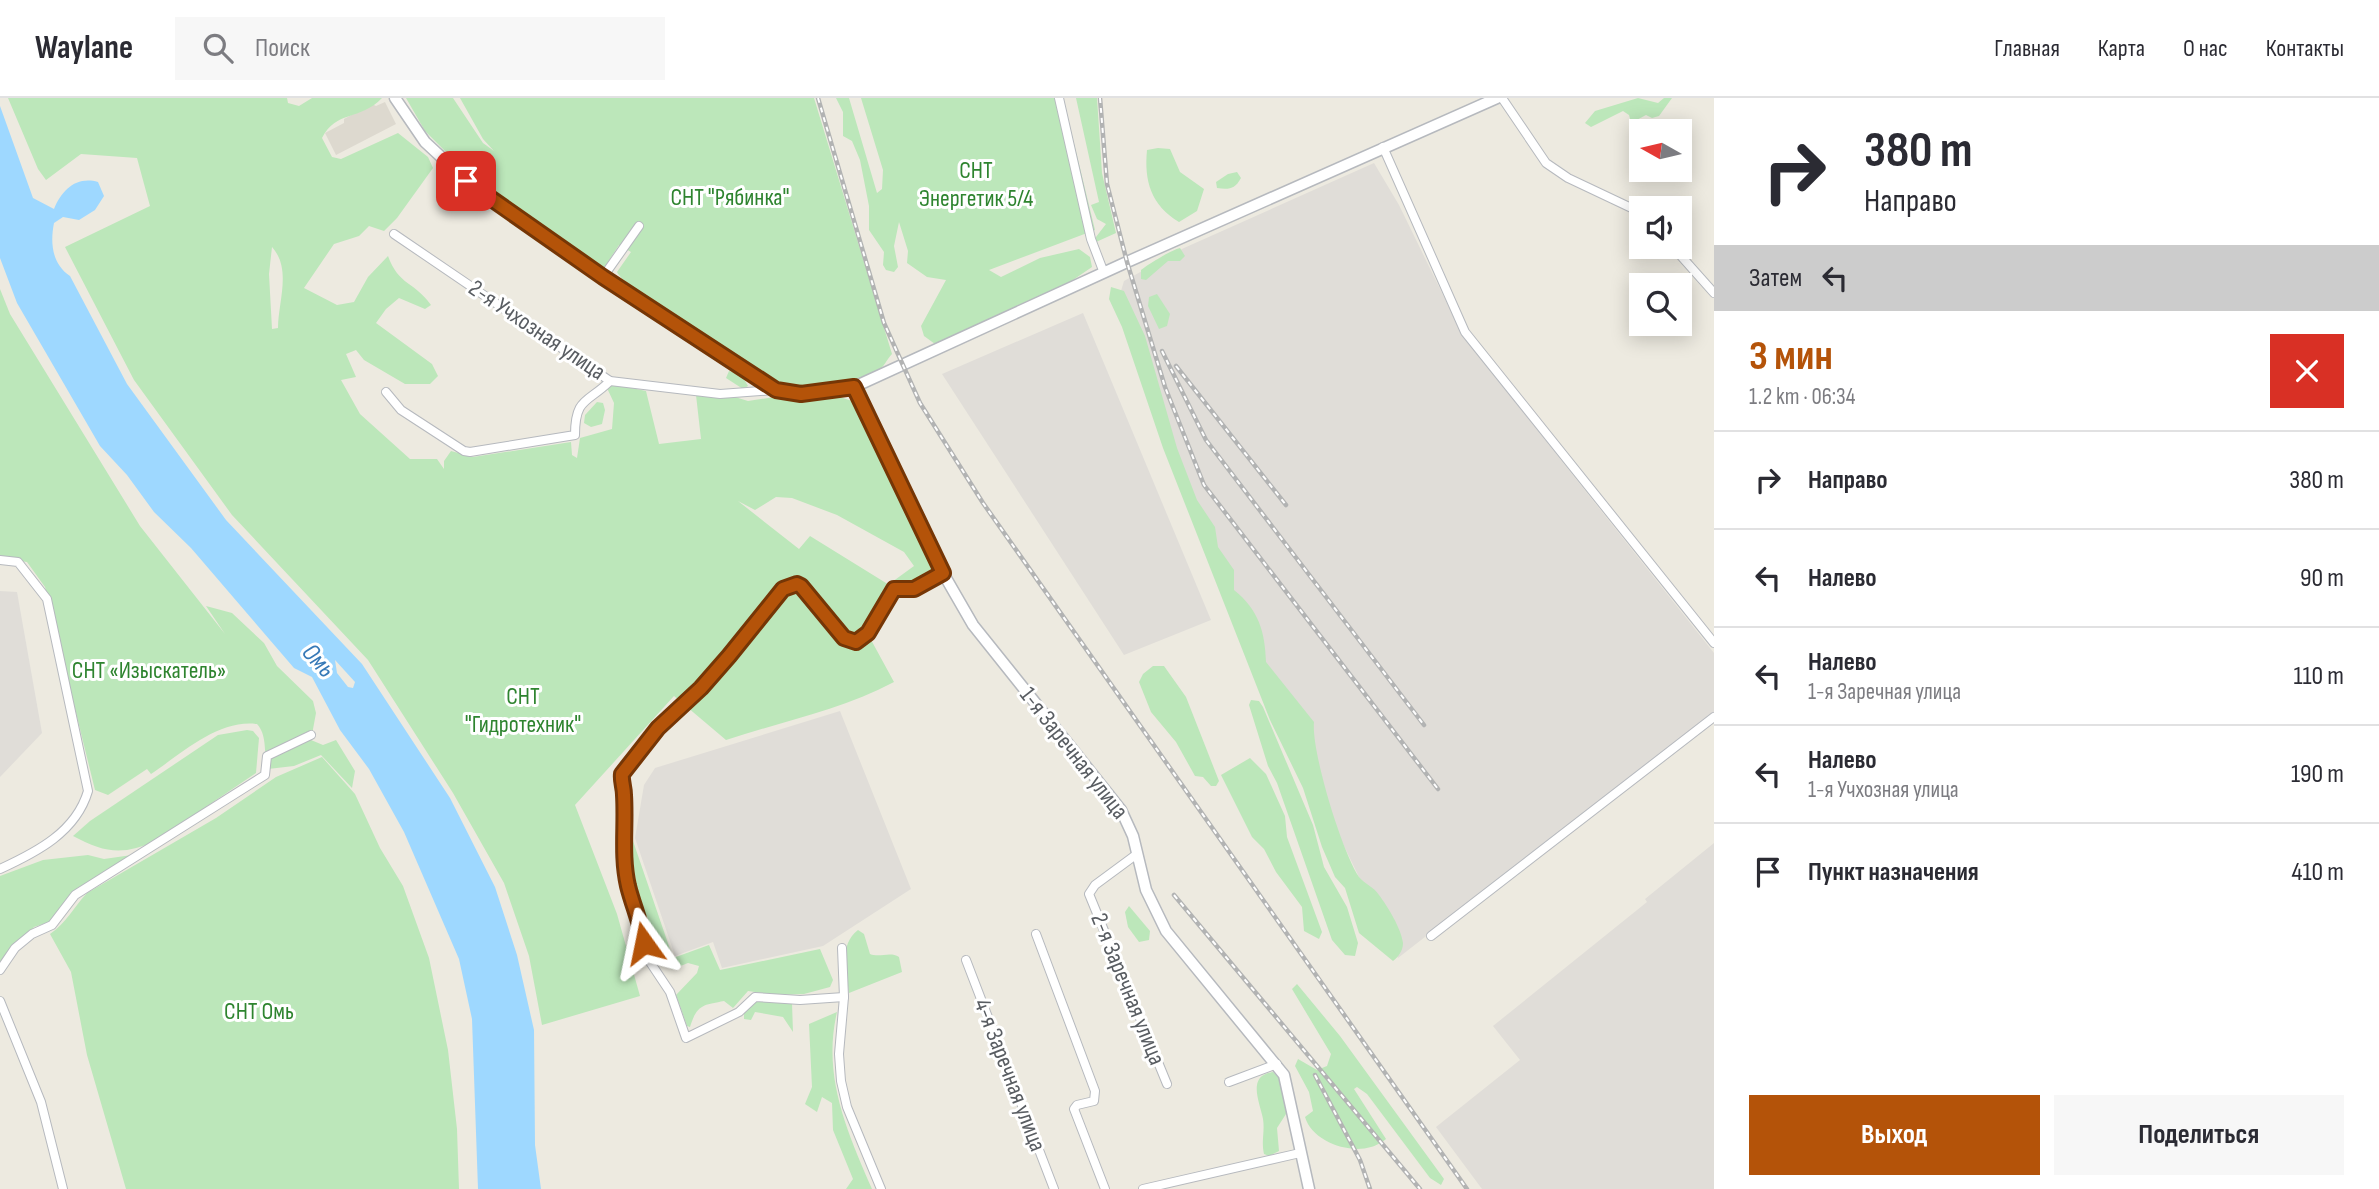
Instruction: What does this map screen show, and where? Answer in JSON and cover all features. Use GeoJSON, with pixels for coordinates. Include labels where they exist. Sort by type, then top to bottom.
{"type":"FeatureCollection","features":[{"type":"Feature","properties":{"kind":"street"},"geometry":{"type":"LineString","coordinates":[[395,98],[414,128],[446,164],[480,193],[776,390],[801,394],[854,387],[1497,98]]}},
{"type":"Feature","properties":{"kind":"street"},"geometry":{"type":"LineString","coordinates":[[1059,98],[1091,239],[1104,273]]}},
{"type":"Feature","properties":{"kind":"street"},"geometry":{"type":"LineString","coordinates":[[1502,98],[1546,163],[1568,178],[1629,207]]}},
{"type":"Feature","properties":{"kind":"street"},"geometry":{"type":"LineString","coordinates":[[1383,147],[1465,332],[1714,643]]}},
{"type":"Feature","properties":{"kind":"street"},"geometry":{"type":"LineString","coordinates":[[603,277],[639,226]]}},
{"type":"Feature","properties":{"kind":"street","name":"2-я Учхозная улица"},"geometry":{"type":"LineString","coordinates":[[394,234],[610,381],[720,394],[776,390]]}},
{"type":"Feature","properties":{"kind":"street"},"geometry":{"type":"LineString","coordinates":[[1684,259],[1714,293]]}},
{"type":"Feature","properties":{"kind":"street"},"geometry":{"type":"LineString","coordinates":[[386,392],[401,410],[464,451],[470,452],[575,435],[575,418],[581,402],[610,381]]}},
{"type":"Feature","properties":{"kind":"street","name":"1-я Заречная улица"},"geometry":{"type":"LineString","coordinates":[[854,387],[943,573],[973,625],[1121,810],[1133,836],[1146,890],[1166,931],[1277,1064],[1288,1083],[1309,1189]]}},
{"type":"Feature","properties":{"kind":"street"},"geometry":{"type":"LineString","coordinates":[[0,560],[12,560],[23,567],[47,598],[88,790],[81,808],[61,834],[44,847],[0,869]]}},
{"type":"Feature","properties":{"kind":"street"},"geometry":{"type":"LineString","coordinates":[[844,996],[800,1000],[755,997],[739,1012],[686,1038],[670,992],[646,956],[641,923],[629,889],[623,861],[625,796],[622,774],[644,743],[729,656],[783,589],[797,584],[801,586],[844,638],[856,642],[868,633],[894,589],[914,589],[943,573]]}},
{"type":"Feature","properties":{"kind":"street"},"geometry":{"type":"LineString","coordinates":[[1431,936],[1714,717]]}},
{"type":"Feature","properties":{"kind":"street"},"geometry":{"type":"LineString","coordinates":[[0,970],[15,948],[32,934],[52,925],[75,895],[265,775],[267,756],[311,735]]}},
{"type":"Feature","properties":{"kind":"street","name":"2-я Заречная улица"},"geometry":{"type":"LineString","coordinates":[[1137,854],[1095,885],[1089,894],[1167,1084]]}},
{"type":"Feature","properties":{"kind":"street"},"geometry":{"type":"LineString","coordinates":[[1036,934],[1095,1091],[1094,1101],[1077,1105],[1074,1109],[1105,1189]]}},
{"type":"Feature","properties":{"kind":"street"},"geometry":{"type":"LineString","coordinates":[[842,948],[844,996],[839,1054],[841,1081],[847,1107],[881,1189]]}},
{"type":"Feature","properties":{"kind":"street","name":"4-я Заречная улица"},"geometry":{"type":"LineString","coordinates":[[966,960],[1054,1189]]}},
{"type":"Feature","properties":{"kind":"street"},"geometry":{"type":"LineString","coordinates":[[0,1001],[41,1102],[63,1189]]}},
{"type":"Feature","properties":{"kind":"street"},"geometry":{"type":"LineString","coordinates":[[1228,1082],[1277,1064]]}},
{"type":"Feature","properties":{"kind":"street"},"geometry":{"type":"LineString","coordinates":[[1143,1189],[1300,1153]]}},
{"type":"Feature","properties":{"kind":"shaded area"},"geometry":{"type":"Polygon","coordinates":[[[385,102],[396,124],[336,155],[325,133],[372,104],[376,106],[385,102]]]}},
{"type":"Feature","properties":{"kind":"shaded area"},"geometry":{"type":"Polygon","coordinates":[[[1374,163],[1399,205],[1464,338],[1714,653],[1714,712],[1398,958],[1290,734],[1117,304],[1124,281],[1184,248],[1374,163]]]}},
{"type":"Feature","properties":{"kind":"shaded area"},"geometry":{"type":"Polygon","coordinates":[[[1083,313],[1211,620],[1124,655],[942,374],[1083,313]]]}},
{"type":"Feature","properties":{"kind":"shaded area"},"geometry":{"type":"Polygon","coordinates":[[[0,591],[17,592],[42,733],[0,777],[0,591]]]}},
{"type":"Feature","properties":{"kind":"shaded area"},"geometry":{"type":"Polygon","coordinates":[[[840,711],[911,889],[823,946],[722,968],[713,942],[675,956],[635,838],[644,785],[655,768],[840,711]]]}},
{"type":"Feature","properties":{"kind":"shaded area"},"geometry":{"type":"Polygon","coordinates":[[[1714,843],[1714,1189],[1482,1189],[1436,1127],[1520,1060],[1493,1026],[1647,902],[1645,899],[1714,843]]]}},
{"type":"Feature","properties":{"kind":"green space","name":"СНТ \"Гидротехник\""},"geometry":{"type":"Polygon","coordinates":[[[8,98],[287,98],[288,103],[299,106],[312,98],[382,98],[365,110],[334,123],[328,129],[322,138],[332,157],[341,159],[398,133],[428,157],[433,168],[397,218],[384,231],[369,226],[359,236],[334,244],[304,288],[337,305],[354,302],[368,277],[388,256],[397,273],[425,297],[431,305],[425,309],[399,298],[386,309],[376,323],[432,364],[438,376],[430,384],[405,384],[364,360],[356,350],[346,354],[356,377],[341,380],[360,414],[410,459],[437,459],[444,469],[444,461],[451,451],[473,457],[571,442],[572,455],[577,458],[580,438],[612,429],[614,403],[607,388],[612,384],[646,391],[659,444],[701,439],[696,395],[735,397],[748,401],[781,396],[803,401],[840,397],[852,401],[858,407],[933,565],[932,573],[913,584],[892,582],[914,566],[904,552],[837,515],[792,498],[776,497],[755,510],[738,501],[799,549],[810,536],[886,583],[900,588],[870,638],[894,682],[833,708],[726,740],[674,696],[575,805],[617,914],[640,996],[542,1025],[529,956],[504,883],[453,793],[368,660],[232,515],[134,380],[65,247],[150,206],[137,158],[81,154],[46,180],[38,169],[8,98]],[[272,247],[269,274],[272,329],[278,328],[283,275],[278,256],[272,247]]]}},
{"type":"Feature","properties":{"kind":"green space","name":"СНТ \"Рябинка\""},"geometry":{"type":"Polygon","coordinates":[[[406,98],[453,98],[483,143],[494,151],[483,139],[460,98],[814,98],[892,354],[880,369],[857,383],[821,390],[785,388],[694,332],[626,282],[617,272],[631,252],[619,245],[604,268],[473,179],[425,131],[406,98]]]}},
{"type":"Feature","properties":{"kind":"green space","name":"СНТ Энергетик 5/4"},"geometry":{"type":"Polygon","coordinates":[[[836,98],[849,98],[877,193],[882,189],[883,170],[861,98],[1063,98],[1095,230],[989,270],[1001,277],[1040,258],[1079,249],[1090,257],[1092,267],[1070,282],[935,344],[924,336],[921,326],[946,280],[927,277],[907,263],[908,251],[899,222],[894,246],[898,267],[894,272],[886,270],[883,265],[884,252],[869,230],[869,206],[860,160],[852,141],[843,136],[843,112],[836,98]]]}},
{"type":"Feature","properties":{"kind":"green space"},"geometry":{"type":"Polygon","coordinates":[[[1076,98],[1097,98],[1102,173],[1116,233],[1096,242],[1096,237],[1106,224],[1097,219],[1091,205],[1099,202],[1076,98]]]}},
{"type":"Feature","properties":{"kind":"green space"},"geometry":{"type":"Polygon","coordinates":[[[1638,98],[1658,103],[1664,98],[1672,98],[1659,116],[1652,118],[1646,115],[1630,119],[1623,111],[1591,127],[1585,123],[1595,111],[1638,98]]]}},
{"type":"Feature","properties":{"kind":"green space"},"geometry":{"type":"Polygon","coordinates":[[[1170,149],[1180,172],[1204,189],[1197,211],[1179,222],[1162,208],[1148,182],[1147,150],[1170,149]]]}},
{"type":"Feature","properties":{"kind":"green space"},"geometry":{"type":"Polygon","coordinates":[[[1237,172],[1241,178],[1234,187],[1217,188],[1216,182],[1237,172]]]}},
{"type":"Feature","properties":{"kind":"green space"},"geometry":{"type":"Polygon","coordinates":[[[1180,248],[1185,256],[1180,261],[1168,261],[1146,280],[1141,279],[1141,270],[1180,248]]]}},
{"type":"Feature","properties":{"kind":"green space"},"geometry":{"type":"Polygon","coordinates":[[[1111,287],[1124,291],[1145,336],[1177,448],[1197,500],[1215,527],[1218,547],[1234,570],[1234,590],[1249,605],[1259,622],[1266,662],[1314,722],[1322,777],[1344,846],[1359,877],[1383,900],[1402,937],[1402,949],[1393,961],[1359,933],[1345,888],[1335,877],[1322,847],[1303,788],[1270,720],[1163,448],[1122,327],[1109,299],[1111,287]]]}},
{"type":"Feature","properties":{"kind":"green space","name":"СНТ «Изыскатель»"},"geometry":{"type":"Polygon","coordinates":[[[0,289],[10,314],[140,526],[225,634],[206,606],[232,613],[264,643],[277,666],[313,701],[316,713],[311,740],[323,745],[336,740],[355,771],[352,788],[321,755],[294,766],[268,769],[260,729],[257,724],[242,724],[214,732],[151,774],[147,769],[108,795],[95,790],[45,587],[27,562],[0,558],[0,289]]]}},
{"type":"Feature","properties":{"kind":"green space"},"geometry":{"type":"Polygon","coordinates":[[[1157,294],[1170,314],[1167,326],[1159,329],[1148,306],[1149,297],[1157,294]]]}},
{"type":"Feature","properties":{"kind":"green space"},"geometry":{"type":"Polygon","coordinates":[[[729,371],[741,374],[748,386],[743,389],[726,378],[729,371]]]}},
{"type":"Feature","properties":{"kind":"green space"},"geometry":{"type":"Polygon","coordinates":[[[597,402],[603,403],[605,410],[602,424],[591,427],[584,423],[585,415],[597,402]]]}},
{"type":"Feature","properties":{"kind":"green space"},"geometry":{"type":"Polygon","coordinates":[[[1153,666],[1164,666],[1186,697],[1219,781],[1216,786],[1211,786],[1203,777],[1195,776],[1176,742],[1151,712],[1139,682],[1143,674],[1153,666]]]}},
{"type":"Feature","properties":{"kind":"green space"},"geometry":{"type":"Polygon","coordinates":[[[1251,700],[1259,701],[1263,707],[1313,825],[1324,867],[1347,907],[1358,943],[1355,956],[1345,955],[1332,940],[1277,783],[1268,766],[1249,705],[1251,700]]]}},
{"type":"Feature","properties":{"kind":"green space"},"geometry":{"type":"Polygon","coordinates":[[[253,731],[259,738],[256,773],[157,840],[134,849],[114,850],[95,846],[73,836],[90,821],[218,735],[253,731]]]}},
{"type":"Feature","properties":{"kind":"green space","name":"СНТ Омь"},"geometry":{"type":"Polygon","coordinates":[[[322,757],[355,794],[380,848],[403,886],[429,958],[448,1050],[457,1129],[459,1189],[126,1189],[87,1055],[71,972],[50,934],[87,893],[216,818],[276,777],[322,757]]]}},
{"type":"Feature","properties":{"kind":"green space"},"geometry":{"type":"Polygon","coordinates":[[[1250,758],[1266,774],[1285,816],[1287,837],[1322,932],[1319,939],[1304,931],[1302,907],[1276,872],[1264,849],[1252,837],[1221,775],[1250,758]]]}},
{"type":"Feature","properties":{"kind":"green space"},"geometry":{"type":"Polygon","coordinates":[[[629,815],[633,820],[632,838],[673,958],[709,945],[720,970],[820,949],[833,980],[830,987],[804,994],[776,995],[748,991],[733,1008],[724,1001],[702,1007],[695,1014],[690,1027],[687,1026],[676,995],[697,973],[699,966],[688,963],[673,969],[659,963],[630,879],[625,850],[625,817],[629,815]]]}},
{"type":"Feature","properties":{"kind":"green space"},"geometry":{"type":"Polygon","coordinates":[[[88,855],[104,859],[132,855],[73,893],[52,921],[34,927],[0,965],[0,876],[43,860],[88,855]]]}},
{"type":"Feature","properties":{"kind":"green space"},"geometry":{"type":"Polygon","coordinates":[[[1129,906],[1150,931],[1149,940],[1139,942],[1128,927],[1125,912],[1129,906]]]}},
{"type":"Feature","properties":{"kind":"green space"},"geometry":{"type":"Polygon","coordinates":[[[858,930],[864,934],[870,954],[899,957],[902,972],[849,993],[846,951],[852,936],[858,930]]]}},
{"type":"Feature","properties":{"kind":"green space"},"geometry":{"type":"Polygon","coordinates":[[[1297,984],[1340,1036],[1444,1179],[1441,1185],[1430,1178],[1367,1094],[1357,1087],[1354,1089],[1386,1139],[1375,1146],[1352,1149],[1323,1139],[1309,1125],[1305,1117],[1313,1111],[1309,1092],[1295,1066],[1298,1059],[1317,1070],[1327,1066],[1331,1054],[1292,989],[1297,984]]]}},
{"type":"Feature","properties":{"kind":"green space"},"geometry":{"type":"Polygon","coordinates":[[[755,1001],[792,1003],[793,1032],[783,1017],[755,1012],[751,1020],[744,1019],[744,1011],[755,1001]]]}},
{"type":"Feature","properties":{"kind":"green space"},"geometry":{"type":"Polygon","coordinates":[[[837,1012],[833,1036],[835,1081],[846,1124],[872,1189],[846,1189],[853,1179],[833,1130],[832,1103],[822,1097],[817,1112],[805,1104],[812,1087],[809,1024],[837,1012]]]}},
{"type":"Feature","properties":{"kind":"green space"},"geometry":{"type":"Polygon","coordinates":[[[1273,1072],[1281,1080],[1286,1095],[1286,1114],[1277,1128],[1279,1151],[1269,1156],[1264,1154],[1264,1128],[1257,1084],[1265,1074],[1273,1072]]]}},
{"type":"Feature","properties":{"kind":"water","name":"Омь"},"geometry":{"type":"Polygon","coordinates":[[[0,106],[33,198],[54,209],[71,186],[83,181],[98,182],[104,196],[95,210],[79,220],[63,217],[54,223],[52,238],[59,265],[70,276],[127,384],[226,520],[362,664],[450,798],[495,887],[517,955],[534,1030],[535,1145],[541,1189],[478,1189],[472,1019],[459,959],[404,832],[369,769],[340,730],[312,677],[294,668],[191,548],[154,512],[127,475],[100,446],[17,303],[0,258],[0,106]],[[335,660],[337,673],[348,687],[353,688],[355,682],[335,660]]]}},
{"type":"Feature","properties":{"kind":"railway"},"geometry":{"type":"LineString","coordinates":[[818,98],[884,323],[920,403],[983,503],[1467,1189]]}},
{"type":"Feature","properties":{"kind":"railway"},"geometry":{"type":"LineString","coordinates":[[1100,98],[1107,184],[1127,262],[1165,387],[1204,485],[1438,789]]}},
{"type":"Feature","properties":{"kind":"railway"},"geometry":{"type":"LineString","coordinates":[[1162,351],[1206,440],[1424,725]]}},
{"type":"Feature","properties":{"kind":"railway"},"geometry":{"type":"LineString","coordinates":[[1176,366],[1286,505]]}},
{"type":"Feature","properties":{"kind":"railway"},"geometry":{"type":"LineString","coordinates":[[1174,895],[1420,1189]]}},
{"type":"Feature","properties":{"kind":"railway"},"geometry":{"type":"LineString","coordinates":[[1315,1075],[1360,1160],[1370,1189]]}},
{"type":"Feature","properties":{"kind":"route"},"geometry":{"type":"LineString","coordinates":[[466,181],[603,277],[776,390],[801,394],[854,387],[943,573],[926,585],[914,589],[894,589],[868,633],[856,642],[850,642],[837,631],[811,595],[801,586],[797,584],[783,589],[701,688],[637,751],[624,768],[621,779],[625,796],[623,861],[644,943]]}}]}
